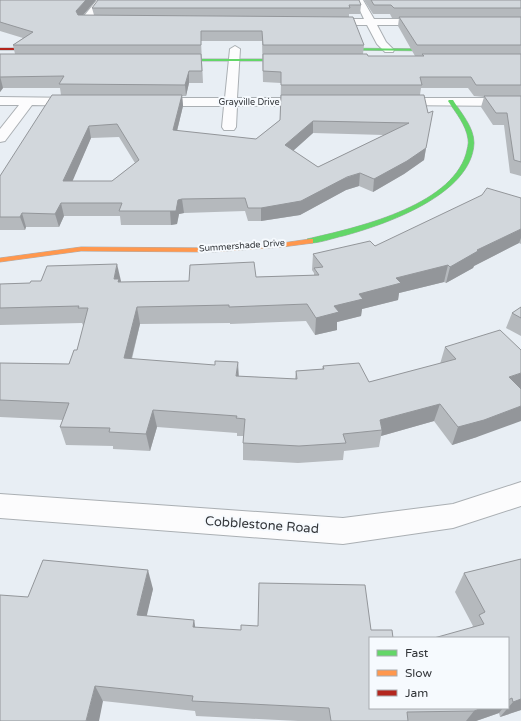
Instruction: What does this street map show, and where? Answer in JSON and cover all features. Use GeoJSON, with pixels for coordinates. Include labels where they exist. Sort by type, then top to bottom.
{"type":"FeatureCollection","features":[{"type":"Feature","properties":{"kind":"street"},"geometry":{"type":"LineString","coordinates":[[99,22],[84,22],[101,0]]}},
{"type":"Feature","properties":{"kind":"street"},"geometry":{"type":"LineString","coordinates":[[328,56],[385,54],[385,47],[359,0]]}},
{"type":"Feature","properties":{"kind":"street"},"geometry":{"type":"LineString","coordinates":[[318,22],[435,22]]}},
{"type":"Feature","properties":{"kind":"street"},"geometry":{"type":"LineString","coordinates":[[320,49],[385,47],[451,50]]}},
{"type":"Feature","properties":{"kind":"street"},"geometry":{"type":"LineString","coordinates":[[0,49],[55,49]]}},
{"type":"Feature","properties":{"kind":"street"},"geometry":{"type":"LineString","coordinates":[[229,127],[235,52]]}},
{"type":"Feature","properties":{"kind":"street"},"geometry":{"type":"LineString","coordinates":[[163,60],[235,52],[300,60]]}},
{"type":"Feature","properties":{"kind":"street","name":"Summershade Drive"},"geometry":{"type":"LineString","coordinates":[[0,260],[31,254],[108,248],[182,250],[271,246],[324,237],[381,223],[428,200],[450,182],[467,162],[471,144],[466,126],[452,101]]}},
{"type":"Feature","properties":{"kind":"street"},"geometry":{"type":"LineString","coordinates":[[0,102],[90,102]]}},
{"type":"Feature","properties":{"kind":"street"},"geometry":{"type":"LineString","coordinates":[[0,138],[28,102]]}},
{"type":"Feature","properties":{"kind":"street","name":"Grayville Drive"},"geometry":{"type":"LineString","coordinates":[[137,102],[326,102]]}},
{"type":"Feature","properties":{"kind":"street"},"geometry":{"type":"LineString","coordinates":[[381,102],[521,102]]}},
{"type":"Feature","properties":{"kind":"street","name":"Cobblestone Road"},"geometry":{"type":"LineString","coordinates":[[0,506],[343,531],[453,516],[521,494]]}},
{"type":"Feature","properties":{"kind":"building"},"geometry":{"type":"Polygon","coordinates":[[[0,0],[86,0],[76,11],[78,15],[353,17],[364,45],[263,45],[262,31],[201,31],[201,45],[13,45],[33,32],[0,22],[0,0]]]}},
{"type":"Feature","properties":{"kind":"building"},"geometry":{"type":"Polygon","coordinates":[[[98,0],[359,0],[361,5],[349,5],[350,8],[92,8],[98,0]]]}},
{"type":"Feature","properties":{"kind":"building"},"geometry":{"type":"Polygon","coordinates":[[[371,0],[521,0],[521,8],[394,8],[391,5],[374,5],[371,0]]]}},
{"type":"Feature","properties":{"kind":"building"},"geometry":{"type":"Polygon","coordinates":[[[399,17],[521,17],[521,45],[417,45],[399,17]]]}},
{"type":"Feature","properties":{"kind":"building"},"geometry":{"type":"Polygon","coordinates":[[[0,54],[201,54],[202,71],[189,71],[185,85],[59,84],[64,76],[0,77],[0,54]]]}},
{"type":"Feature","properties":{"kind":"building"},"geometry":{"type":"Polygon","coordinates":[[[263,54],[367,54],[368,56],[424,56],[422,54],[521,54],[521,85],[476,85],[471,77],[420,77],[422,85],[281,85],[281,72],[263,71],[263,54]]]}},
{"type":"Feature","properties":{"kind":"building"},"geometry":{"type":"Polygon","coordinates":[[[52,95],[182,95],[173,130],[256,139],[280,120],[281,95],[424,95],[428,113],[433,111],[426,148],[407,161],[374,179],[360,173],[347,177],[301,201],[261,208],[248,208],[245,198],[182,199],[178,200],[176,211],[119,211],[122,203],[61,203],[55,214],[22,213],[20,217],[0,217],[0,176],[52,95]],[[313,121],[285,145],[318,167],[409,123],[313,121]],[[117,124],[89,126],[63,181],[112,181],[139,160],[117,124]]]}},
{"type":"Feature","properties":{"kind":"building"},"geometry":{"type":"Polygon","coordinates":[[[484,96],[521,96],[521,162],[514,160],[507,113],[496,113],[484,96]]]}},
{"type":"Feature","properties":{"kind":"building"},"geometry":{"type":"Polygon","coordinates":[[[487,188],[521,198],[521,229],[477,250],[478,251],[450,267],[448,265],[396,278],[401,283],[359,294],[363,299],[334,306],[339,312],[316,318],[307,304],[229,307],[229,305],[137,307],[124,358],[215,365],[215,361],[238,362],[236,376],[297,379],[296,371],[324,369],[323,366],[359,363],[369,382],[456,359],[445,347],[500,330],[521,350],[521,373],[509,377],[521,389],[521,406],[484,420],[458,427],[440,404],[380,420],[382,430],[343,434],[346,443],[299,446],[243,443],[245,419],[236,418],[237,416],[153,410],[146,434],[109,432],[110,428],[60,427],[69,403],[0,400],[0,363],[69,364],[74,350],[77,350],[88,308],[78,308],[79,306],[0,308],[0,284],[41,281],[47,266],[117,264],[114,279],[119,279],[118,282],[189,281],[190,265],[254,262],[256,277],[319,275],[314,268],[323,267],[313,254],[370,241],[375,246],[482,195],[487,188]]]}},
{"type":"Feature","properties":{"kind":"building"},"geometry":{"type":"Polygon","coordinates":[[[521,307],[521,318],[512,313],[521,307]]]}},
{"type":"Feature","properties":{"kind":"building"},"geometry":{"type":"Polygon","coordinates":[[[521,559],[521,699],[513,702],[512,698],[509,700],[509,637],[438,637],[484,624],[479,615],[485,612],[464,573],[521,559]]]}},
{"type":"Feature","properties":{"kind":"building"},"geometry":{"type":"Polygon","coordinates":[[[43,560],[148,570],[137,615],[194,620],[193,627],[241,630],[241,625],[258,626],[259,583],[365,585],[371,630],[392,630],[393,637],[369,637],[369,709],[479,709],[474,711],[407,712],[408,721],[331,721],[329,708],[192,701],[193,696],[95,686],[86,721],[0,721],[0,595],[28,597],[43,560]]]}},
{"type":"Feature","properties":{"kind":"traffic: fast"},"geometry":{"type":"LineString","coordinates":[[333,49],[441,50]]}},
{"type":"Feature","properties":{"kind":"traffic: fast"},"geometry":{"type":"LineString","coordinates":[[171,60],[293,60]]}},
{"type":"Feature","properties":{"kind":"traffic: fast"},"geometry":{"type":"LineString","coordinates":[[310,241],[353,231],[380,222],[431,198],[451,182],[465,165],[471,145],[471,139],[467,127],[451,101]]}},
{"type":"Feature","properties":{"kind":"traffic: slow"},"geometry":{"type":"LineString","coordinates":[[0,260],[81,249],[213,250],[282,245],[310,241]]}},
{"type":"Feature","properties":{"kind":"traffic: jam"},"geometry":{"type":"LineString","coordinates":[[0,49],[43,49]]}}]}
